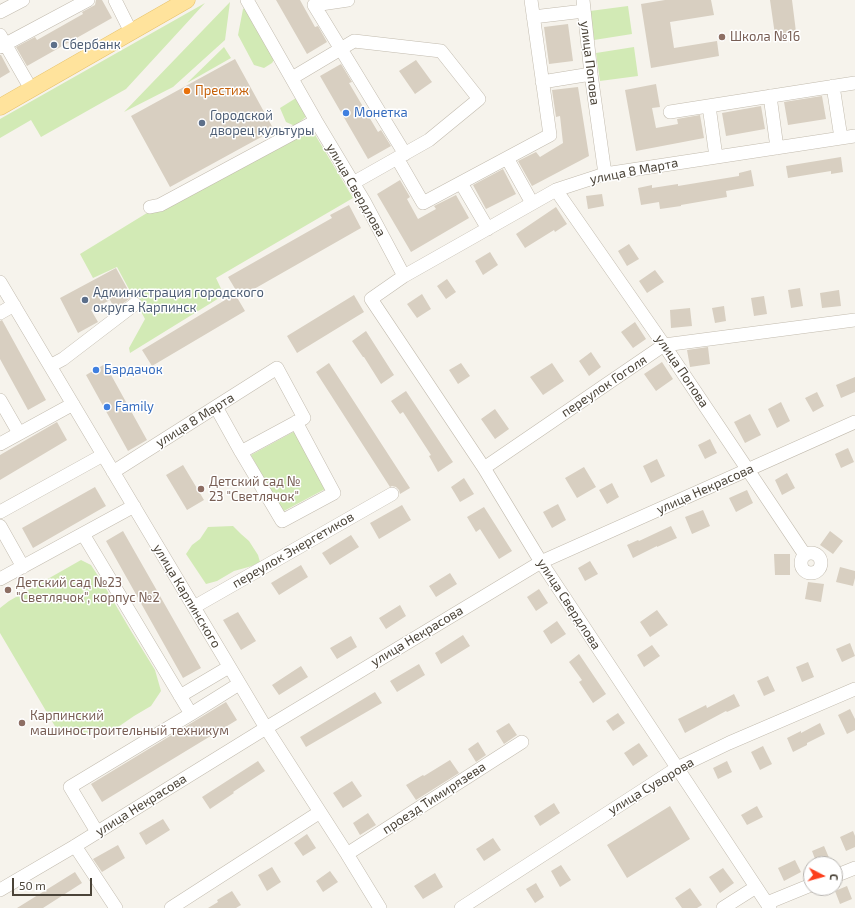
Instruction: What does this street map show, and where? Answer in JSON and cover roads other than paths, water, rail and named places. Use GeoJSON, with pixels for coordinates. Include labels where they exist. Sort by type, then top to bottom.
{"type":"FeatureCollection","features":[{"type":"Feature","properties":{"kind":"main road"},"geometry":{"type":"LineString","coordinates":[[0,107],[187,0]]}},
{"type":"Feature","properties":{"kind":"street"},"geometry":{"type":"LineString","coordinates":[[0,12],[23,0]]}},
{"type":"Feature","properties":{"kind":"street"},"geometry":{"type":"LineString","coordinates":[[31,89],[2,42],[88,0]]}},
{"type":"Feature","properties":{"kind":"street"},"geometry":{"type":"LineString","coordinates":[[114,0],[131,32]]}},
{"type":"Feature","properties":{"kind":"street","name":"улица Свердлова"},"geometry":{"type":"LineString","coordinates":[[247,0],[353,183],[404,276]]}},
{"type":"Feature","properties":{"kind":"street"},"geometry":{"type":"LineString","coordinates":[[348,0],[314,5],[341,49],[401,156],[424,203],[550,135],[531,0]]}},
{"type":"Feature","properties":{"kind":"street"},"geometry":{"type":"LineString","coordinates":[[533,17],[583,6]]}},
{"type":"Feature","properties":{"kind":"street","name":"улица Попова"},"geometry":{"type":"LineString","coordinates":[[583,6],[605,174]]}},
{"type":"Feature","properties":{"kind":"street"},"geometry":{"type":"LineString","coordinates":[[292,78],[354,41],[441,51],[479,99],[429,140],[353,183]]}},
{"type":"Feature","properties":{"kind":"street"},"geometry":{"type":"LineString","coordinates":[[542,82],[591,74]]}},
{"type":"Feature","properties":{"kind":"street"},"geometry":{"type":"LineString","coordinates":[[670,112],[855,83]]}},
{"type":"Feature","properties":{"kind":"street"},"geometry":{"type":"LineString","coordinates":[[833,86],[841,138]]}},
{"type":"Feature","properties":{"kind":"street"},"geometry":{"type":"LineString","coordinates":[[770,96],[777,148]]}},
{"type":"Feature","properties":{"kind":"street"},"geometry":{"type":"LineString","coordinates":[[708,106],[716,157]]}},
{"type":"Feature","properties":{"kind":"street"},"geometry":{"type":"LineString","coordinates":[[150,207],[160,204],[316,121]]}},
{"type":"Feature","properties":{"kind":"street","name":"улица 8 Марта"},"geometry":{"type":"LineString","coordinates":[[370,299],[404,276],[556,190],[605,174],[855,136]]}},
{"type":"Feature","properties":{"kind":"street"},"geometry":{"type":"LineString","coordinates":[[507,158],[532,204]]}},
{"type":"Feature","properties":{"kind":"street"},"geometry":{"type":"LineString","coordinates":[[461,183],[488,229]]}},
{"type":"Feature","properties":{"kind":"street","name":"улица Попова"},"geometry":{"type":"LineString","coordinates":[[556,190],[664,345],[805,555]]}},
{"type":"Feature","properties":{"kind":"street","name":"улица Карпинского"},"geometry":{"type":"LineString","coordinates":[[0,282],[239,684],[380,908]]}},
{"type":"Feature","properties":{"kind":"street","name":"улица Свердлова"},"geometry":{"type":"LineString","coordinates":[[370,299],[484,468],[541,562],[768,906]]}},
{"type":"Feature","properties":{"kind":"street"},"geometry":{"type":"LineString","coordinates":[[50,366],[63,359],[135,304]]}},
{"type":"Feature","properties":{"kind":"street"},"geometry":{"type":"LineString","coordinates":[[0,313],[14,305]]}},
{"type":"Feature","properties":{"kind":"street","name":"переулок Гоголя"},"geometry":{"type":"LineString","coordinates":[[484,468],[664,345],[855,320]]}},
{"type":"Feature","properties":{"kind":"street","name":"улица 8 Марта"},"geometry":{"type":"LineString","coordinates":[[113,472],[277,368],[304,418],[296,422]]}},
{"type":"Feature","properties":{"kind":"street"},"geometry":{"type":"LineString","coordinates":[[0,400],[20,433]]}},
{"type":"Feature","properties":{"kind":"street"},"geometry":{"type":"LineString","coordinates":[[0,444],[73,404]]}},
{"type":"Feature","properties":{"kind":"street"},"geometry":{"type":"LineString","coordinates":[[216,406],[241,452],[282,521],[334,492],[296,422],[241,452]]}},
{"type":"Feature","properties":{"kind":"street","name":"улица Некрасова"},"geometry":{"type":"LineString","coordinates":[[0,890],[75,846],[266,728],[541,562],[855,422]]}},
{"type":"Feature","properties":{"kind":"street"},"geometry":{"type":"LineString","coordinates":[[0,512],[103,455]]}},
{"type":"Feature","properties":{"kind":"street","name":"переулок Энергетиков"},"geometry":{"type":"LineString","coordinates":[[194,607],[392,494]]}},
{"type":"Feature","properties":{"kind":"street"},"geometry":{"type":"LineString","coordinates":[[0,579],[134,506]]}},
{"type":"Feature","properties":{"kind":"street"},"geometry":{"type":"LineString","coordinates":[[0,526],[23,567]]}},
{"type":"Feature","properties":{"kind":"street"},"geometry":{"type":"LineString","coordinates":[[83,534],[191,714]]}},
{"type":"Feature","properties":{"kind":"street"},"geometry":{"type":"LineString","coordinates":[[180,696],[229,667]]}},
{"type":"Feature","properties":{"kind":"street"},"geometry":{"type":"LineString","coordinates":[[97,832],[70,787],[239,684]]}},
{"type":"Feature","properties":{"kind":"street","name":"улица Суворова"},"geometry":{"type":"LineString","coordinates":[[461,908],[677,768],[728,743],[855,689]]}},
{"type":"Feature","properties":{"kind":"street","name":"проезд Тимирязева"},"geometry":{"type":"LineString","coordinates":[[347,854],[522,742]]}},
{"type":"Feature","properties":{"kind":"street"},"geometry":{"type":"LineString","coordinates":[[171,908],[320,812]]}},
{"type":"Feature","properties":{"kind":"street"},"geometry":{"type":"LineString","coordinates":[[75,846],[116,908]]}},
{"type":"Feature","properties":{"kind":"street"},"geometry":{"type":"LineString","coordinates":[[843,873],[855,868]]}},
{"type":"Feature","properties":{"kind":"street"},"geometry":{"type":"LineString","coordinates":[[723,908],[756,887]]}},
{"type":"Feature","properties":{"kind":"street"},"geometry":{"type":"LineString","coordinates":[[768,906],[803,889]]}},
{"type":"Feature","properties":{"kind":"place","name":"Школа №16"},"geometry":{"type":"Point","coordinates":[722,37]}},
{"type":"Feature","properties":{"kind":"place","name":"Сбербанк"},"geometry":{"type":"Point","coordinates":[54,45]}},
{"type":"Feature","properties":{"kind":"place","name":"Престиж"},"geometry":{"type":"Point","coordinates":[187,91]}},
{"type":"Feature","properties":{"kind":"place","name":"Монетка"},"geometry":{"type":"Point","coordinates":[346,113]}},
{"type":"Feature","properties":{"kind":"place","name":"Городской дворец культуры"},"geometry":{"type":"Point","coordinates":[202,123]}},
{"type":"Feature","properties":{"kind":"place","name":"Администрация городского округа Карпинск"},"geometry":{"type":"Point","coordinates":[85,300]}},
{"type":"Feature","properties":{"kind":"place","name":"Бардачок"},"geometry":{"type":"Point","coordinates":[96,370]}},
{"type":"Feature","properties":{"kind":"place","name":"Family"},"geometry":{"type":"Point","coordinates":[107,407]}},
{"type":"Feature","properties":{"kind":"place","name":"Детский сад № 23 \"Светлячок\""},"geometry":{"type":"Point","coordinates":[201,489]}},
{"type":"Feature","properties":{"kind":"place","name":"Детский сад №23 \"Светлячок\", корпус №2"},"geometry":{"type":"Point","coordinates":[8,590]}},
{"type":"Feature","properties":{"kind":"place","name":"Карпинский машиностроительный техникум"},"geometry":{"type":"Point","coordinates":[22,723]}}]}
